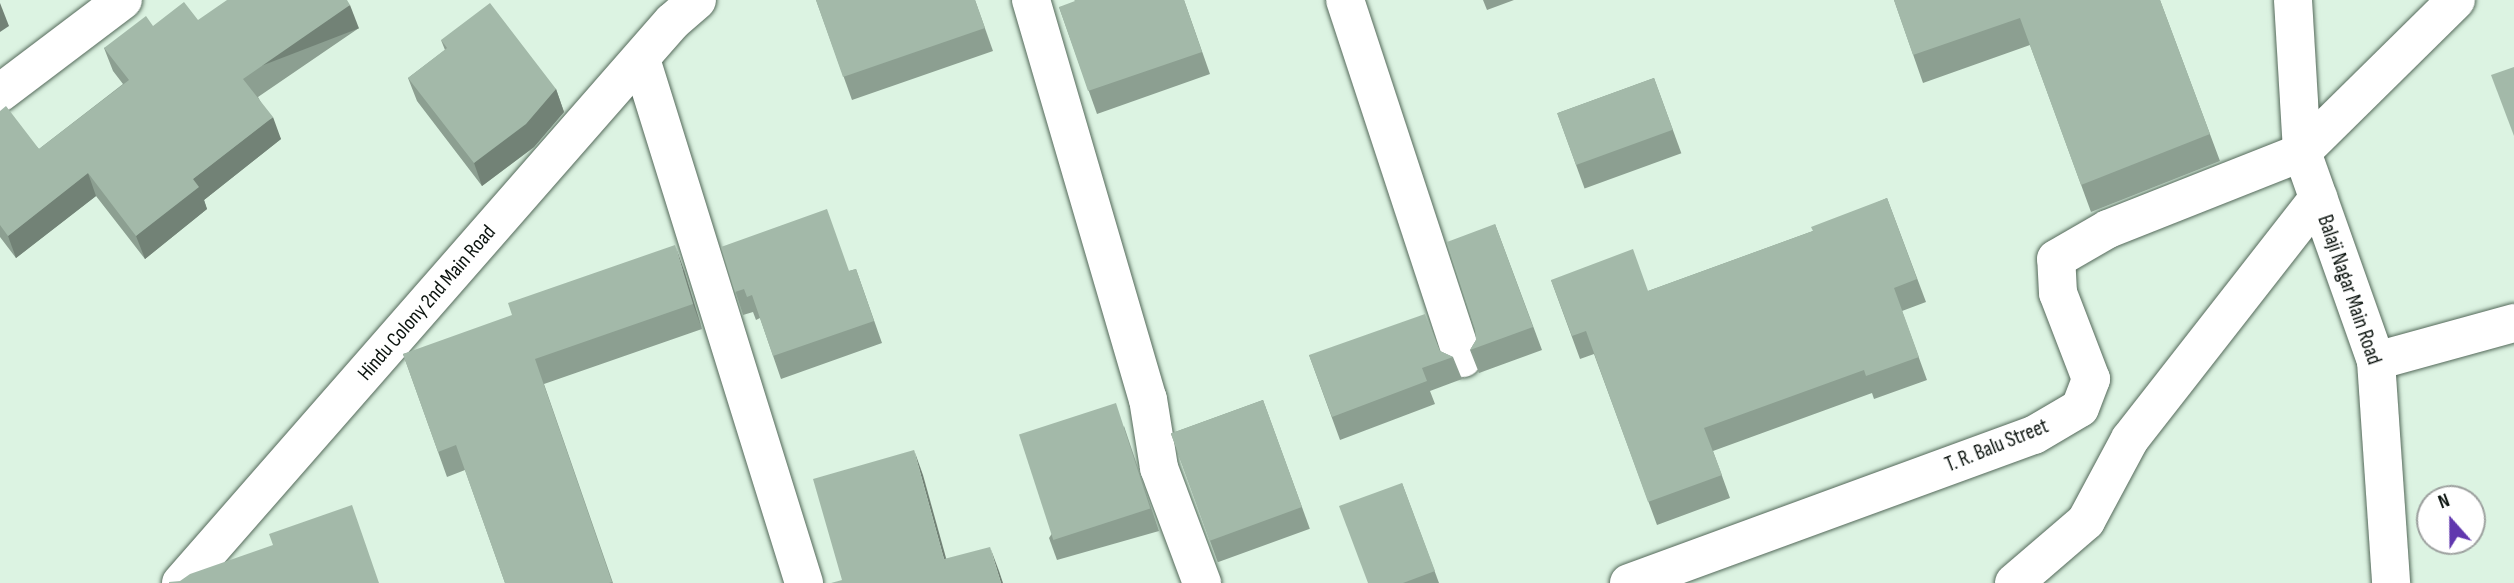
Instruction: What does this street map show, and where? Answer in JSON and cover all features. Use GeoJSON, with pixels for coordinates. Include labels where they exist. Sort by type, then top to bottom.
{"type":"FeatureCollection","features":[{"type":"Feature","properties":{"kind":"street"},"geometry":{"type":"LineString","coordinates":[[0,93],[123,0]]}},
{"type":"Feature","properties":{"kind":"street"},"geometry":{"type":"LineString","coordinates":[[1345,0],[1463,358]]}},
{"type":"Feature","properties":{"kind":"street","name":"Balaji Nagar Main Road"},"geometry":{"type":"LineString","coordinates":[[2293,0],[2302,152],[2376,361],[2391,583]]}},
{"type":"Feature","properties":{"kind":"street"},"geometry":{"type":"LineString","coordinates":[[2302,152],[2456,0]]}},
{"type":"Feature","properties":{"kind":"street"},"geometry":{"type":"LineString","coordinates":[[1040,2],[1148,398],[1159,468],[1202,583]]}},
{"type":"Feature","properties":{"kind":"street","name":"Hindu Colony 2nd Main Road"},"geometry":{"type":"LineString","coordinates":[[181,583],[641,59],[678,7]]}},
{"type":"Feature","properties":{"kind":"street"},"geometry":{"type":"LineString","coordinates":[[641,59],[804,583]]}},
{"type":"Feature","properties":{"kind":"street","name":"T. R. Balu Street"},"geometry":{"type":"LineString","coordinates":[[1629,583],[2034,435],[2080,408],[2091,379],[2058,293],[2056,259],[2108,229],[2302,152]]}},
{"type":"Feature","properties":{"kind":"street"},"geometry":{"type":"LineString","coordinates":[[2014,583],[2086,521],[2130,439],[2318,198]]}},
{"type":"Feature","properties":{"kind":"street"},"geometry":{"type":"LineString","coordinates":[[2376,361],[2514,323]]}},
{"type":"Feature","properties":{"kind":"building"},"geometry":{"type":"Polygon","coordinates":[[[227,0],[347,0],[350,5],[243,79],[273,117],[193,179],[199,187],[136,236],[88,173],[8,236],[0,225],[0,111],[6,106],[39,149],[129,80],[104,48],[146,16],[153,26],[184,2],[198,20],[227,0]]]}},
{"type":"Feature","properties":{"kind":"building"},"geometry":{"type":"Polygon","coordinates":[[[816,0],[975,0],[985,28],[843,77],[816,0]]]}},
{"type":"Feature","properties":{"kind":"building"},"geometry":{"type":"Polygon","coordinates":[[[1074,0],[1184,0],[1202,52],[1088,91],[1059,7],[1074,0]]]}},
{"type":"Feature","properties":{"kind":"building"},"geometry":{"type":"Polygon","coordinates":[[[1894,0],[2160,0],[2210,134],[2081,185],[2020,18],[1913,55],[1894,0]]]}},
{"type":"Feature","properties":{"kind":"building"},"geometry":{"type":"Polygon","coordinates":[[[490,3],[556,89],[526,124],[474,163],[408,78],[447,48],[441,40],[490,3]]]}},
{"type":"Feature","properties":{"kind":"building"},"geometry":{"type":"Polygon","coordinates":[[[2514,67],[2514,136],[2491,75],[2514,67]]]}},
{"type":"Feature","properties":{"kind":"building"},"geometry":{"type":"Polygon","coordinates":[[[1654,78],[1673,130],[1576,165],[1557,113],[1654,78]]]}},
{"type":"Feature","properties":{"kind":"building"},"geometry":{"type":"Polygon","coordinates":[[[1887,198],[1917,279],[1894,288],[1919,357],[1866,376],[1864,370],[1704,428],[1722,475],[1648,502],[1586,331],[1572,336],[1551,280],[1633,249],[1648,291],[1813,231],[1811,227],[1887,198]]]}},
{"type":"Feature","properties":{"kind":"building"},"geometry":{"type":"Polygon","coordinates":[[[827,209],[849,271],[856,269],[874,321],[773,356],[752,295],[747,297],[744,289],[735,292],[721,247],[827,209]]]}},
{"type":"Feature","properties":{"kind":"building"},"geometry":{"type":"Polygon","coordinates":[[[1495,224],[1533,327],[1470,350],[1476,340],[1475,328],[1447,242],[1495,224]]]}},
{"type":"Feature","properties":{"kind":"building"},"geometry":{"type":"Polygon","coordinates":[[[675,245],[693,304],[535,359],[612,582],[505,583],[456,445],[438,452],[403,354],[512,315],[508,303],[675,245]]]}},
{"type":"Feature","properties":{"kind":"building"},"geometry":{"type":"Polygon","coordinates":[[[1425,314],[1440,351],[1453,357],[1422,368],[1427,381],[1332,417],[1309,355],[1425,314]]]}},
{"type":"Feature","properties":{"kind":"building"},"geometry":{"type":"Polygon","coordinates":[[[1263,400],[1302,507],[1210,541],[1171,434],[1263,400]]]}},
{"type":"Feature","properties":{"kind":"building"},"geometry":{"type":"Polygon","coordinates":[[[1116,403],[1150,509],[1053,540],[1019,435],[1116,403]]]}},
{"type":"Feature","properties":{"kind":"building"},"geometry":{"type":"Polygon","coordinates":[[[914,450],[944,559],[990,547],[1001,583],[831,583],[842,580],[813,479],[914,450]]]}},
{"type":"Feature","properties":{"kind":"building"},"geometry":{"type":"Polygon","coordinates":[[[1402,483],[1435,571],[1403,583],[1368,583],[1339,506],[1402,483]]]}},
{"type":"Feature","properties":{"kind":"building"},"geometry":{"type":"Polygon","coordinates":[[[352,505],[379,583],[169,583],[273,545],[269,534],[352,505]]]}}]}
